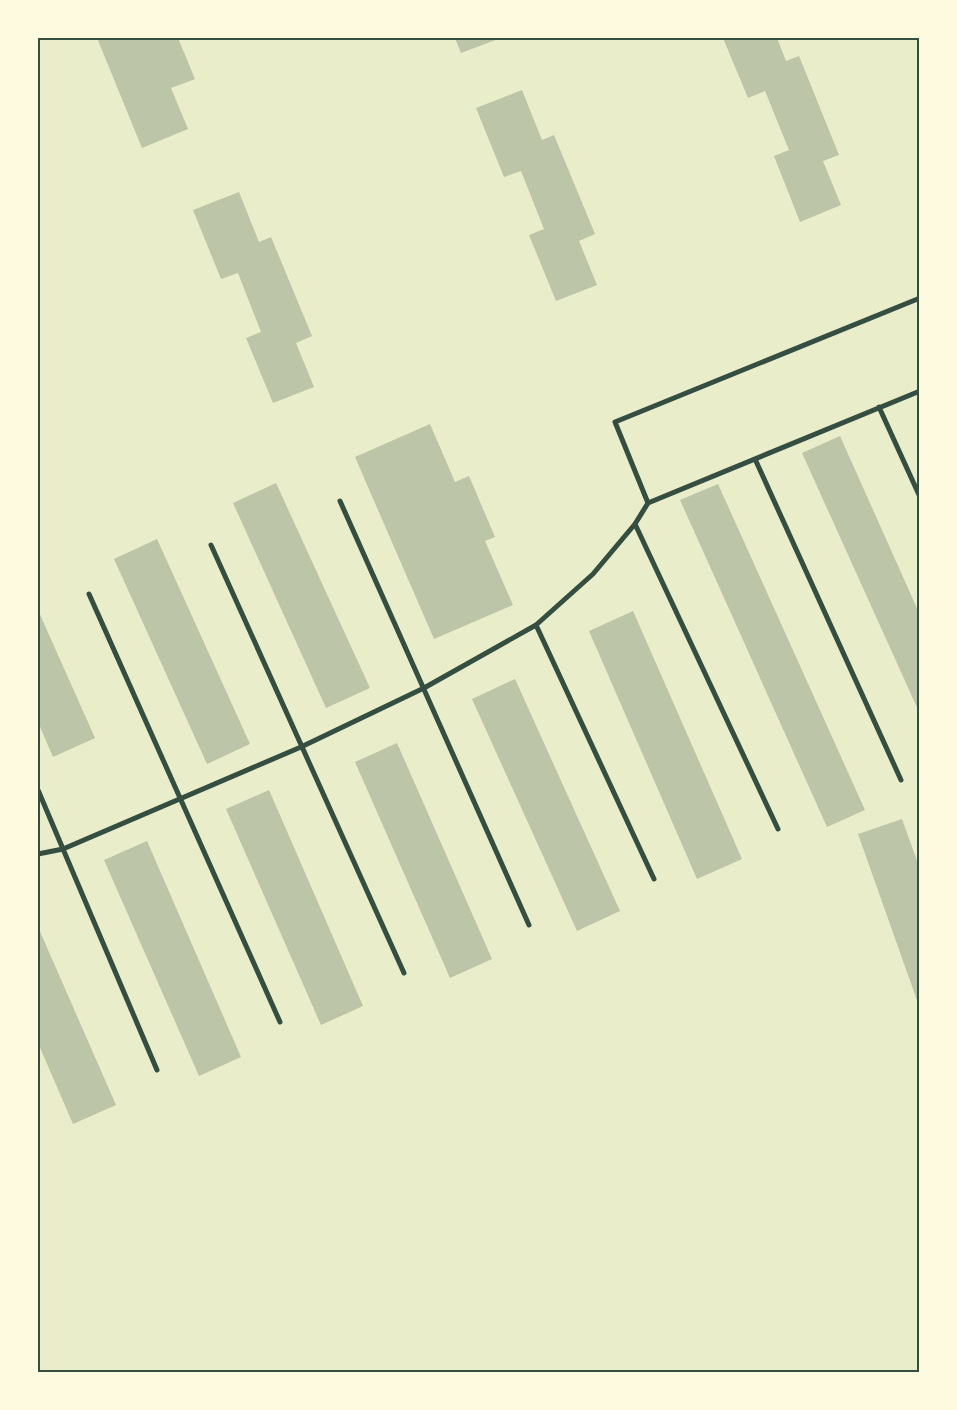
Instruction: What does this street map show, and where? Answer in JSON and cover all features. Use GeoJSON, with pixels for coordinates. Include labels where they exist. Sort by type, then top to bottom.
{"type":"FeatureCollection","features":[{"type":"Feature","properties":{"kind":"street"},"geometry":{"type":"LineString","coordinates":[[648,503],[615,422],[920,298]]}},
{"type":"Feature","properties":{"kind":"street"},"geometry":{"type":"LineString","coordinates":[[38,854],[63,849],[301,747],[424,688],[536,625],[594,574],[635,524],[648,503],[920,391]]}},
{"type":"Feature","properties":{"kind":"street"},"geometry":{"type":"LineString","coordinates":[[879,407],[920,497]]}},
{"type":"Feature","properties":{"kind":"street"},"geometry":{"type":"LineString","coordinates":[[755,459],[901,780]]}},
{"type":"Feature","properties":{"kind":"street"},"geometry":{"type":"LineString","coordinates":[[340,501],[529,925]]}},
{"type":"Feature","properties":{"kind":"street"},"geometry":{"type":"LineString","coordinates":[[635,524],[778,829]]}},
{"type":"Feature","properties":{"kind":"street"},"geometry":{"type":"LineString","coordinates":[[211,545],[404,973]]}},
{"type":"Feature","properties":{"kind":"street"},"geometry":{"type":"LineString","coordinates":[[89,594],[280,1022]]}},
{"type":"Feature","properties":{"kind":"street"},"geometry":{"type":"LineString","coordinates":[[536,625],[654,879]]}},
{"type":"Feature","properties":{"kind":"street"},"geometry":{"type":"LineString","coordinates":[[38,790],[157,1070]]}},
{"type":"Feature","properties":{"kind":"building"},"geometry":{"type":"Polygon","coordinates":[[[97,38],[178,38],[195,79],[171,88],[188,129],[142,148],[97,38]]]}},
{"type":"Feature","properties":{"kind":"building"},"geometry":{"type":"Polygon","coordinates":[[[455,38],[501,38],[461,53],[455,38]]]}},
{"type":"Feature","properties":{"kind":"building"},"geometry":{"type":"Polygon","coordinates":[[[723,38],[777,38],[786,61],[799,56],[839,155],[823,161],[841,205],[800,222],[774,156],[789,150],[765,91],[748,98],[723,38]]]}},
{"type":"Feature","properties":{"kind":"building"},"geometry":{"type":"Polygon","coordinates":[[[522,90],[542,140],[554,135],[595,234],[579,241],[597,285],[556,301],[529,235],[544,229],[521,171],[504,177],[476,108],[522,90]]]}},
{"type":"Feature","properties":{"kind":"building"},"geometry":{"type":"Polygon","coordinates":[[[239,192],[259,242],[271,237],[312,336],[296,343],[314,387],[273,403],[246,338],[261,332],[238,273],[221,279],[193,210],[239,192]]]}},
{"type":"Feature","properties":{"kind":"building"},"geometry":{"type":"Polygon","coordinates":[[[430,424],[455,482],[469,476],[495,537],[485,541],[513,605],[434,639],[355,457],[430,424]]]}},
{"type":"Feature","properties":{"kind":"building"},"geometry":{"type":"Polygon","coordinates":[[[840,436],[920,615],[920,714],[802,453],[840,436]]]}},
{"type":"Feature","properties":{"kind":"building"},"geometry":{"type":"Polygon","coordinates":[[[276,483],[370,688],[326,708],[233,503],[276,483]]]}},
{"type":"Feature","properties":{"kind":"building"},"geometry":{"type":"Polygon","coordinates":[[[718,484],[865,810],[827,827],[680,500],[718,484]]]}},
{"type":"Feature","properties":{"kind":"building"},"geometry":{"type":"Polygon","coordinates":[[[157,539],[250,744],[207,764],[114,559],[157,539]]]}},
{"type":"Feature","properties":{"kind":"building"},"geometry":{"type":"Polygon","coordinates":[[[38,610],[95,738],[53,757],[38,722],[38,610]]]}},
{"type":"Feature","properties":{"kind":"building"},"geometry":{"type":"Polygon","coordinates":[[[633,611],[742,859],[697,879],[589,631],[633,611]]]}},
{"type":"Feature","properties":{"kind":"building"},"geometry":{"type":"Polygon","coordinates":[[[515,679],[620,911],[577,931],[472,699],[515,679]]]}},
{"type":"Feature","properties":{"kind":"building"},"geometry":{"type":"Polygon","coordinates":[[[397,743],[492,959],[450,978],[355,762],[397,743]]]}},
{"type":"Feature","properties":{"kind":"building"},"geometry":{"type":"Polygon","coordinates":[[[269,790],[363,1006],[321,1025],[226,809],[269,790]]]}},
{"type":"Feature","properties":{"kind":"building"},"geometry":{"type":"Polygon","coordinates":[[[902,819],[920,869],[919,1006],[858,834],[902,819]]]}},
{"type":"Feature","properties":{"kind":"building"},"geometry":{"type":"Polygon","coordinates":[[[147,841],[241,1057],[199,1076],[104,860],[147,841]]]}},
{"type":"Feature","properties":{"kind":"building"},"geometry":{"type":"Polygon","coordinates":[[[38,927],[116,1105],[73,1124],[38,1043],[38,927]]]}}]}
